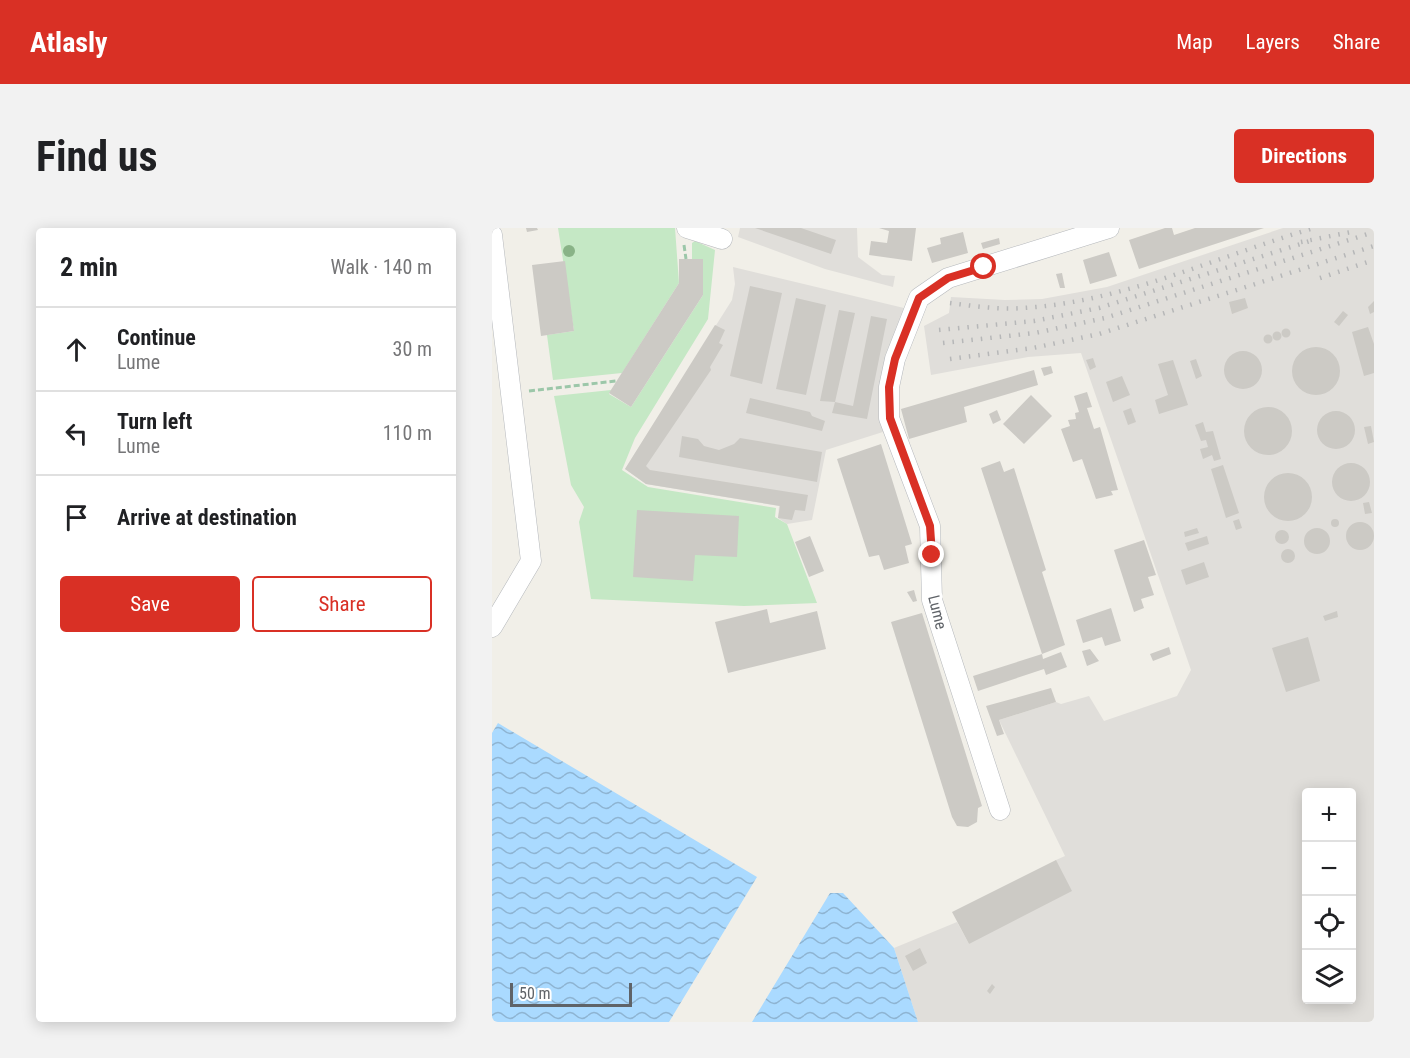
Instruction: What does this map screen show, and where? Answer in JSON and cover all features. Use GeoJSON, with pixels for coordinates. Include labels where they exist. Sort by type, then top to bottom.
{"type":"FeatureCollection","features":[{"type":"Feature","properties":{"kind":"lane"},"geometry":{"type":"LineString","coordinates":[[687,228],[722,239]]}},
{"type":"Feature","properties":{"kind":"lane","name":"Lume"},"geometry":{"type":"LineString","coordinates":[[1000,810],[932,600],[930,526],[890,418],[889,387],[895,359],[919,298],[948,278],[1109,228]]}},
{"type":"Feature","properties":{"kind":"lane"},"geometry":{"type":"LineString","coordinates":[[492,235],[531,561],[492,627]]}},
{"type":"Feature","properties":{"kind":"path"},"geometry":{"type":"LineString","coordinates":[[510,394],[616,381]]}},
{"type":"Feature","properties":{"kind":"shaded area"},"geometry":{"type":"Polygon","coordinates":[[[740,228],[857,228],[858,257],[882,275],[895,276],[893,287],[825,269],[738,237],[740,228]]]}},
{"type":"Feature","properties":{"kind":"shaded area"},"geometry":{"type":"Polygon","coordinates":[[[1283,228],[1374,228],[1374,1022],[918,1022],[894,948],[957,922],[969,944],[1056,860],[1065,856],[999,720],[1056,702],[1061,704],[1089,696],[1104,721],[1177,696],[1191,670],[1081,353],[1028,357],[931,375],[924,326],[949,313],[951,297],[1005,300],[1042,299],[1107,287],[1283,228]]]}},
{"type":"Feature","properties":{"kind":"shaded area"},"geometry":{"type":"Polygon","coordinates":[[[733,267],[904,308],[880,388],[886,431],[826,450],[812,520],[787,524],[778,518],[779,506],[646,484],[625,469],[732,300],[735,284],[733,267]]]}},
{"type":"Feature","properties":{"kind":"green space"},"geometry":{"type":"Polygon","coordinates":[[[558,228],[675,228],[679,283],[622,373],[553,380],[547,335],[574,331],[558,228]]]}},
{"type":"Feature","properties":{"kind":"green space"},"geometry":{"type":"Polygon","coordinates":[[[695,241],[715,250],[708,319],[635,438],[622,470],[648,487],[776,508],[775,517],[787,524],[817,603],[744,606],[591,599],[579,522],[584,507],[571,485],[554,396],[611,390],[609,394],[631,407],[703,295],[692,260],[692,243],[695,241]]]}},
{"type":"Feature","properties":{"kind":"water"},"geometry":{"type":"Polygon","coordinates":[[[498,723],[757,877],[669,1022],[492,1022],[492,733],[498,723]]]}},
{"type":"Feature","properties":{"kind":"water"},"geometry":{"type":"Polygon","coordinates":[[[830,893],[843,893],[894,948],[918,1022],[752,1022],[830,893]]]}},
{"type":"Feature","properties":{"kind":"building"},"geometry":{"type":"Polygon","coordinates":[[[526,228],[537,228],[538,230],[527,232],[526,228]]]}},
{"type":"Feature","properties":{"kind":"building"},"geometry":{"type":"Polygon","coordinates":[[[755,228],[801,228],[836,240],[831,254],[755,228]]]}},
{"type":"Feature","properties":{"kind":"building"},"geometry":{"type":"Polygon","coordinates":[[[879,228],[916,228],[912,261],[869,255],[871,241],[887,243],[889,231],[879,228]]]}},
{"type":"Feature","properties":{"kind":"building"},"geometry":{"type":"Polygon","coordinates":[[[1165,228],[1172,228],[1174,235],[1195,228],[1264,228],[1139,269],[1129,240],[1165,228]]]}},
{"type":"Feature","properties":{"kind":"building"},"geometry":{"type":"Polygon","coordinates":[[[963,232],[968,253],[932,263],[927,248],[941,244],[940,238],[963,232]]]}},
{"type":"Feature","properties":{"kind":"building"},"geometry":{"type":"Polygon","coordinates":[[[999,238],[1000,244],[983,249],[981,243],[999,238]]]}},
{"type":"Feature","properties":{"kind":"building"},"geometry":{"type":"Polygon","coordinates":[[[1109,252],[1117,276],[1090,284],[1083,260],[1109,252]]]}},
{"type":"Feature","properties":{"kind":"building"},"geometry":{"type":"Polygon","coordinates":[[[679,259],[703,259],[703,295],[631,407],[609,393],[679,283],[679,259]]]}},
{"type":"Feature","properties":{"kind":"building"},"geometry":{"type":"Polygon","coordinates":[[[565,261],[574,331],[541,336],[532,265],[565,261]]]}},
{"type":"Feature","properties":{"kind":"building"},"geometry":{"type":"Polygon","coordinates":[[[1062,273],[1065,288],[1060,288],[1056,274],[1062,273]]]}},
{"type":"Feature","properties":{"kind":"building"},"geometry":{"type":"Polygon","coordinates":[[[750,286],[782,293],[762,384],[730,376],[750,286]]]}},
{"type":"Feature","properties":{"kind":"building"},"geometry":{"type":"Polygon","coordinates":[[[796,298],[826,305],[806,395],[776,389],[796,298]]]}},
{"type":"Feature","properties":{"kind":"building"},"geometry":{"type":"Polygon","coordinates":[[[1245,298],[1248,308],[1232,314],[1229,302],[1245,298]]]}},
{"type":"Feature","properties":{"kind":"building"},"geometry":{"type":"Polygon","coordinates":[[[1374,301],[1374,312],[1370,314],[1368,307],[1374,301]]]}},
{"type":"Feature","properties":{"kind":"building"},"geometry":{"type":"Polygon","coordinates":[[[839,310],[855,313],[835,402],[820,401],[839,310]]]}},
{"type":"Feature","properties":{"kind":"building"},"geometry":{"type":"Polygon","coordinates":[[[1343,311],[1348,315],[1339,326],[1334,322],[1343,311]]]}},
{"type":"Feature","properties":{"kind":"building"},"geometry":{"type":"Polygon","coordinates":[[[871,316],[887,319],[867,419],[832,413],[835,402],[853,406],[871,316]]]}},
{"type":"Feature","properties":{"kind":"building"},"geometry":{"type":"Polygon","coordinates":[[[715,325],[725,330],[719,343],[723,345],[710,367],[711,370],[646,466],[650,470],[808,495],[805,511],[795,510],[792,520],[778,518],[780,506],[646,484],[625,469],[715,325]]]}},
{"type":"Feature","properties":{"kind":"building"},"geometry":{"type":"Polygon","coordinates":[[[1368,327],[1374,344],[1374,373],[1364,376],[1352,332],[1368,327]]]}},
{"type":"Feature","properties":{"kind":"building"},"geometry":{"type":"Polygon","coordinates":[[[1286,329],[1290,333],[1286,337],[1282,333],[1286,329]]]}},
{"type":"Feature","properties":{"kind":"building"},"geometry":{"type":"Polygon","coordinates":[[[1277,332],[1281,336],[1277,340],[1273,336],[1277,332]]]}},
{"type":"Feature","properties":{"kind":"building"},"geometry":{"type":"Polygon","coordinates":[[[1268,335],[1272,339],[1268,343],[1264,339],[1268,335]]]}},
{"type":"Feature","properties":{"kind":"building"},"geometry":{"type":"Polygon","coordinates":[[[1316,347],[1333,354],[1340,371],[1333,388],[1316,395],[1299,388],[1292,371],[1299,354],[1316,347]]]}},
{"type":"Feature","properties":{"kind":"building"},"geometry":{"type":"Polygon","coordinates":[[[1243,351],[1250,352],[1256,357],[1261,363],[1261,377],[1256,383],[1250,388],[1243,389],[1236,388],[1230,383],[1225,377],[1224,370],[1225,363],[1230,357],[1236,352],[1243,351]]]}},
{"type":"Feature","properties":{"kind":"building"},"geometry":{"type":"Polygon","coordinates":[[[1093,358],[1096,367],[1090,370],[1086,360],[1093,358]]]}},
{"type":"Feature","properties":{"kind":"building"},"geometry":{"type":"Polygon","coordinates":[[[1196,359],[1202,376],[1196,379],[1190,361],[1196,359]]]}},
{"type":"Feature","properties":{"kind":"building"},"geometry":{"type":"Polygon","coordinates":[[[1173,360],[1188,405],[1159,414],[1155,400],[1168,395],[1158,364],[1173,360]]]}},
{"type":"Feature","properties":{"kind":"building"},"geometry":{"type":"Polygon","coordinates":[[[1051,366],[1053,373],[1044,376],[1041,368],[1051,366]]]}},
{"type":"Feature","properties":{"kind":"building"},"geometry":{"type":"Polygon","coordinates":[[[1034,370],[1038,385],[964,407],[967,422],[909,439],[901,409],[1034,370]]]}},
{"type":"Feature","properties":{"kind":"building"},"geometry":{"type":"Polygon","coordinates":[[[1122,376],[1130,395],[1113,402],[1106,382],[1122,376]]]}},
{"type":"Feature","properties":{"kind":"building"},"geometry":{"type":"Polygon","coordinates":[[[1087,392],[1092,407],[1087,408],[1094,429],[1100,427],[1118,490],[1111,491],[1113,495],[1096,499],[1082,459],[1073,462],[1061,429],[1070,426],[1068,420],[1076,419],[1075,413],[1079,412],[1074,396],[1087,392]]]}},
{"type":"Feature","properties":{"kind":"building"},"geometry":{"type":"Polygon","coordinates":[[[1031,395],[1052,416],[1024,444],[1003,424],[1031,395]]]}},
{"type":"Feature","properties":{"kind":"building"},"geometry":{"type":"Polygon","coordinates":[[[750,398],[810,412],[812,416],[825,421],[822,431],[746,413],[750,398]]]}},
{"type":"Feature","properties":{"kind":"building"},"geometry":{"type":"Polygon","coordinates":[[[1268,407],[1285,414],[1292,431],[1285,448],[1268,455],[1251,448],[1244,431],[1251,414],[1268,407]]]}},
{"type":"Feature","properties":{"kind":"building"},"geometry":{"type":"Polygon","coordinates":[[[1131,408],[1136,422],[1128,425],[1123,411],[1131,408]]]}},
{"type":"Feature","properties":{"kind":"building"},"geometry":{"type":"Polygon","coordinates":[[[997,410],[1001,420],[993,424],[989,414],[997,410]]]}},
{"type":"Feature","properties":{"kind":"building"},"geometry":{"type":"Polygon","coordinates":[[[1336,411],[1343,412],[1349,417],[1354,423],[1354,437],[1349,443],[1343,448],[1336,449],[1329,448],[1323,443],[1318,437],[1317,430],[1318,423],[1323,417],[1329,412],[1336,411]]]}},
{"type":"Feature","properties":{"kind":"building"},"geometry":{"type":"Polygon","coordinates":[[[1203,422],[1206,432],[1213,431],[1221,459],[1214,461],[1212,455],[1203,459],[1200,449],[1208,447],[1206,440],[1201,441],[1195,425],[1203,422]]]}},
{"type":"Feature","properties":{"kind":"building"},"geometry":{"type":"Polygon","coordinates":[[[1371,426],[1374,442],[1368,444],[1364,427],[1371,426]]]}},
{"type":"Feature","properties":{"kind":"building"},"geometry":{"type":"Polygon","coordinates":[[[682,436],[698,439],[704,446],[719,450],[734,444],[740,438],[822,452],[817,482],[679,457],[682,436]]]}},
{"type":"Feature","properties":{"kind":"building"},"geometry":{"type":"Polygon","coordinates":[[[881,444],[912,544],[905,546],[909,563],[884,570],[879,555],[869,557],[837,459],[881,444]]]}},
{"type":"Feature","properties":{"kind":"building"},"geometry":{"type":"Polygon","coordinates":[[[1000,461],[1004,472],[1014,468],[1046,570],[1042,572],[1065,645],[1042,654],[981,468],[1000,461]]]}},
{"type":"Feature","properties":{"kind":"building"},"geometry":{"type":"Polygon","coordinates":[[[1351,463],[1358,464],[1364,469],[1369,475],[1369,489],[1364,495],[1358,500],[1351,501],[1344,500],[1338,495],[1333,489],[1332,482],[1333,475],[1338,469],[1344,464],[1351,463]]]}},
{"type":"Feature","properties":{"kind":"building"},"geometry":{"type":"Polygon","coordinates":[[[1223,465],[1239,513],[1226,518],[1211,469],[1223,465]]]}},
{"type":"Feature","properties":{"kind":"building"},"geometry":{"type":"Polygon","coordinates":[[[1288,473],[1305,480],[1312,497],[1305,514],[1288,521],[1271,514],[1264,497],[1271,480],[1288,473]]]}},
{"type":"Feature","properties":{"kind":"building"},"geometry":{"type":"Polygon","coordinates":[[[1369,502],[1372,513],[1365,514],[1363,503],[1369,502]]]}},
{"type":"Feature","properties":{"kind":"building"},"geometry":{"type":"Polygon","coordinates":[[[637,510],[739,516],[737,557],[695,555],[693,581],[633,577],[637,510]]]}},
{"type":"Feature","properties":{"kind":"building"},"geometry":{"type":"Polygon","coordinates":[[[1239,519],[1242,528],[1236,530],[1233,521],[1239,519]]]}},
{"type":"Feature","properties":{"kind":"building"},"geometry":{"type":"Polygon","coordinates":[[[1335,519],[1339,523],[1335,527],[1331,523],[1335,519]]]}},
{"type":"Feature","properties":{"kind":"building"},"geometry":{"type":"Polygon","coordinates":[[[1360,522],[1370,526],[1374,536],[1370,546],[1360,550],[1350,546],[1346,536],[1350,526],[1360,522]]]}},
{"type":"Feature","properties":{"kind":"building"},"geometry":{"type":"Polygon","coordinates":[[[1197,528],[1199,533],[1185,537],[1184,532],[1197,528]]]}},
{"type":"Feature","properties":{"kind":"building"},"geometry":{"type":"Polygon","coordinates":[[[1317,528],[1326,532],[1330,541],[1326,550],[1317,554],[1308,550],[1304,541],[1308,532],[1317,528]]]}},
{"type":"Feature","properties":{"kind":"building"},"geometry":{"type":"Polygon","coordinates":[[[1282,530],[1287,532],[1289,537],[1287,542],[1282,544],[1277,542],[1275,537],[1277,532],[1282,530]]]}},
{"type":"Feature","properties":{"kind":"building"},"geometry":{"type":"Polygon","coordinates":[[[810,536],[824,571],[809,577],[795,542],[810,536]]]}},
{"type":"Feature","properties":{"kind":"building"},"geometry":{"type":"Polygon","coordinates":[[[1207,536],[1209,544],[1188,551],[1185,543],[1207,536]]]}},
{"type":"Feature","properties":{"kind":"building"},"geometry":{"type":"Polygon","coordinates":[[[1144,540],[1156,575],[1148,577],[1154,595],[1141,599],[1144,608],[1134,612],[1114,550],[1144,540]]]}},
{"type":"Feature","properties":{"kind":"building"},"geometry":{"type":"Polygon","coordinates":[[[1288,549],[1293,551],[1295,556],[1293,561],[1288,563],[1283,561],[1281,556],[1283,551],[1288,549]]]}},
{"type":"Feature","properties":{"kind":"building"},"geometry":{"type":"Polygon","coordinates":[[[1204,562],[1209,577],[1186,585],[1181,570],[1204,562]]]}},
{"type":"Feature","properties":{"kind":"building"},"geometry":{"type":"Polygon","coordinates":[[[914,590],[917,601],[913,602],[907,592],[914,590]]]}},
{"type":"Feature","properties":{"kind":"building"},"geometry":{"type":"Polygon","coordinates":[[[1111,608],[1121,641],[1105,646],[1102,637],[1083,643],[1076,620],[1111,608]]]}},
{"type":"Feature","properties":{"kind":"building"},"geometry":{"type":"Polygon","coordinates":[[[767,609],[770,623],[817,611],[826,649],[728,673],[715,622],[767,609]]]}},
{"type":"Feature","properties":{"kind":"building"},"geometry":{"type":"Polygon","coordinates":[[[1337,611],[1338,617],[1325,621],[1323,616],[1337,611]]]}},
{"type":"Feature","properties":{"kind":"building"},"geometry":{"type":"Polygon","coordinates":[[[922,613],[982,806],[978,808],[977,822],[968,827],[957,826],[952,817],[891,622],[922,613]]]}},
{"type":"Feature","properties":{"kind":"building"},"geometry":{"type":"Polygon","coordinates":[[[1308,637],[1320,681],[1286,692],[1272,648],[1308,637]]]}},
{"type":"Feature","properties":{"kind":"building"},"geometry":{"type":"Polygon","coordinates":[[[1169,647],[1171,654],[1153,661],[1150,654],[1169,647]]]}},
{"type":"Feature","properties":{"kind":"building"},"geometry":{"type":"Polygon","coordinates":[[[1090,649],[1099,661],[1087,666],[1082,651],[1090,649]]]}},
{"type":"Feature","properties":{"kind":"building"},"geometry":{"type":"Polygon","coordinates":[[[1061,652],[1067,667],[1046,675],[1044,669],[978,691],[973,676],[1042,654],[1043,659],[1061,652]]]}},
{"type":"Feature","properties":{"kind":"building"},"geometry":{"type":"Polygon","coordinates":[[[1051,688],[1056,702],[999,720],[1004,734],[997,736],[986,706],[1051,688]]]}},
{"type":"Feature","properties":{"kind":"building"},"geometry":{"type":"Polygon","coordinates":[[[1056,860],[1072,891],[969,944],[952,912],[1056,860]]]}},
{"type":"Feature","properties":{"kind":"building"},"geometry":{"type":"Polygon","coordinates":[[[920,948],[927,963],[913,971],[905,956],[920,948]]]}},
{"type":"Feature","properties":{"kind":"building"},"geometry":{"type":"Polygon","coordinates":[[[992,984],[995,987],[990,994],[987,991],[992,984]]]}},
{"type":"Feature","properties":{"kind":"railway"},"geometry":{"type":"LineString","coordinates":[[950,303],[1014,308],[1061,304],[1098,297],[1170,276],[1314,228]]}},
{"type":"Feature","properties":{"kind":"railway"},"geometry":{"type":"LineString","coordinates":[[1301,242],[1351,232]]}},
{"type":"Feature","properties":{"kind":"railway"},"geometry":{"type":"LineString","coordinates":[[943,343],[1035,333],[1105,318],[1374,232]]}},
{"type":"Feature","properties":{"kind":"railway"},"geometry":{"type":"LineString","coordinates":[[939,330],[1034,321],[1099,308],[1310,241]]}},
{"type":"Feature","properties":{"kind":"railway"},"geometry":{"type":"LineString","coordinates":[[950,359],[1033,348],[1099,334],[1374,246]]}},
{"type":"Feature","properties":{"kind":"railway"},"geometry":{"type":"LineString","coordinates":[[1320,278],[1374,260]]}},
{"type":"Feature","properties":{"kind":"route"},"geometry":{"type":"LineString","coordinates":[[932,555],[930,526],[890,418],[889,387],[895,359],[919,298],[948,278],[984,267]]}}]}
